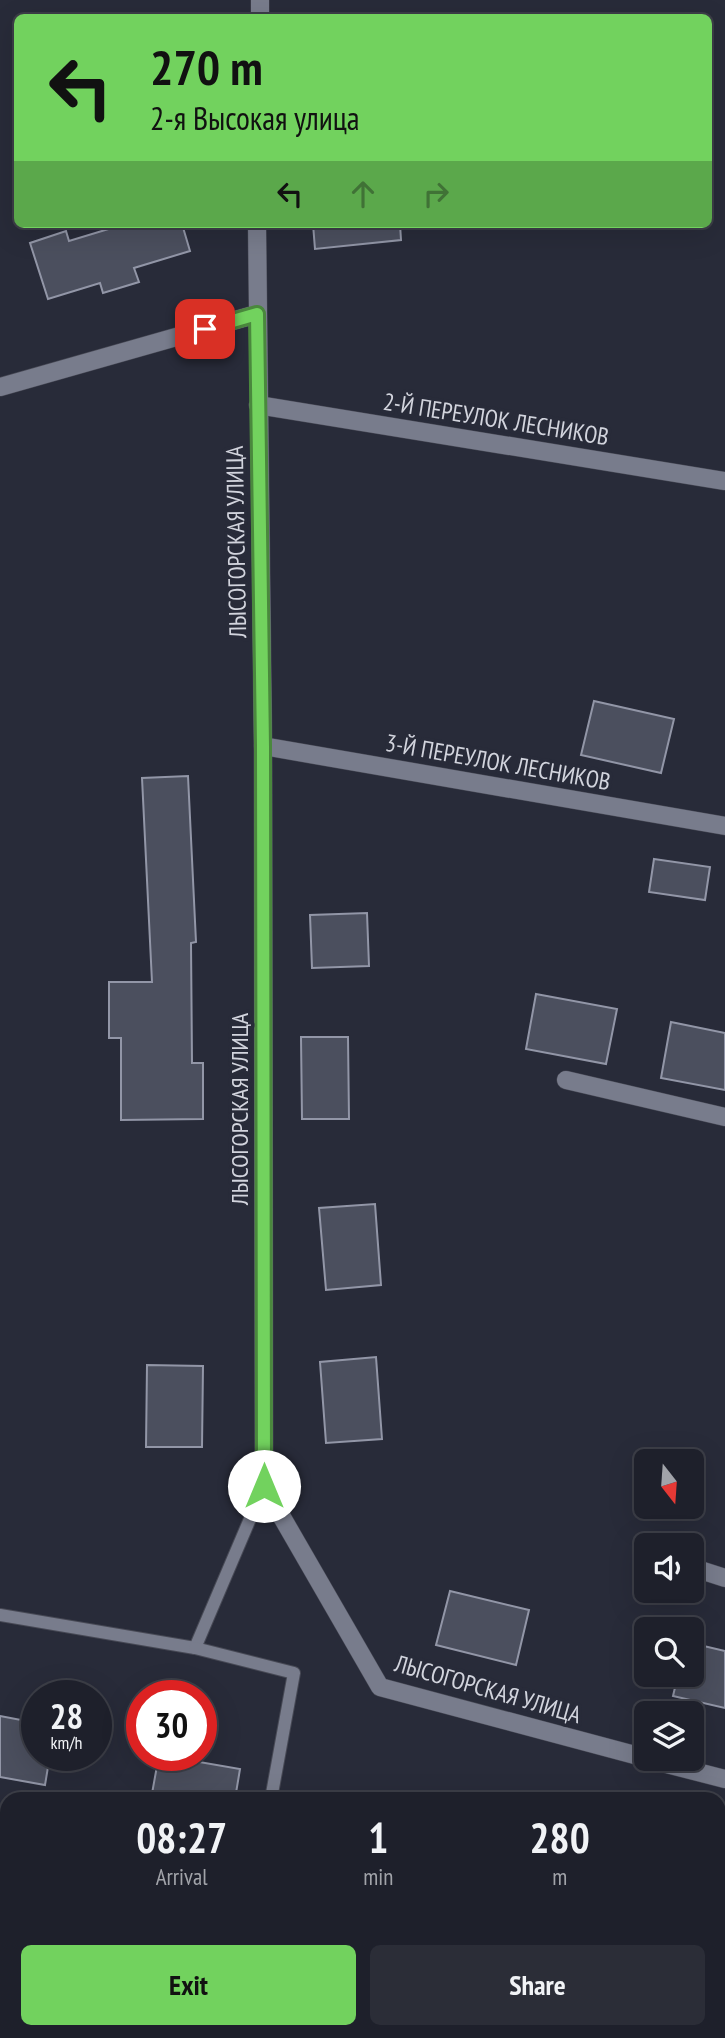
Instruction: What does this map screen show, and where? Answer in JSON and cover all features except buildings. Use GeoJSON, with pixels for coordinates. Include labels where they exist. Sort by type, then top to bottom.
{"type":"FeatureCollection","features":[{"type":"Feature","properties":{"kind":"street","name":"ЛЫСОГОРСКАЯ УЛИЦА"},"geometry":{"type":"LineString","coordinates":[[257,228],[263,746],[264,1486],[380,1688],[634,1755]]}},
{"type":"Feature","properties":{"kind":"street"},"geometry":{"type":"LineString","coordinates":[[0,387],[257,314]]}},
{"type":"Feature","properties":{"kind":"street","name":"2-Й ПЕРЕУЛОК ЛЕСНИКОВ"},"geometry":{"type":"LineString","coordinates":[[258,405],[725,481]]}},
{"type":"Feature","properties":{"kind":"street","name":"3-Й ПЕРЕУЛОК ЛЕСНИКОВ"},"geometry":{"type":"LineString","coordinates":[[263,746],[725,826]]}},
{"type":"Feature","properties":{"kind":"street"},"geometry":{"type":"LineString","coordinates":[[566,1080],[725,1117]]}},
{"type":"Feature","properties":{"kind":"street"},"geometry":{"type":"LineString","coordinates":[[704,1571],[725,1578]]}},
{"type":"Feature","properties":{"kind":"street","name":"ЛЫСОГОРСКАЯ УЛИЦА"},"geometry":{"type":"LineString","coordinates":[[695,1771],[725,1779]]}},
{"type":"Feature","properties":{"kind":"lane"},"geometry":{"type":"LineString","coordinates":[[195,1648],[264,1486]]}},
{"type":"Feature","properties":{"kind":"lane"},"geometry":{"type":"LineString","coordinates":[[0,1615],[195,1648],[294,1673],[272,1792]]}},
{"type":"Feature","properties":{"kind":"route"},"geometry":{"type":"LineString","coordinates":[[205,329],[257,314],[263,746],[264,1486]]}}]}
